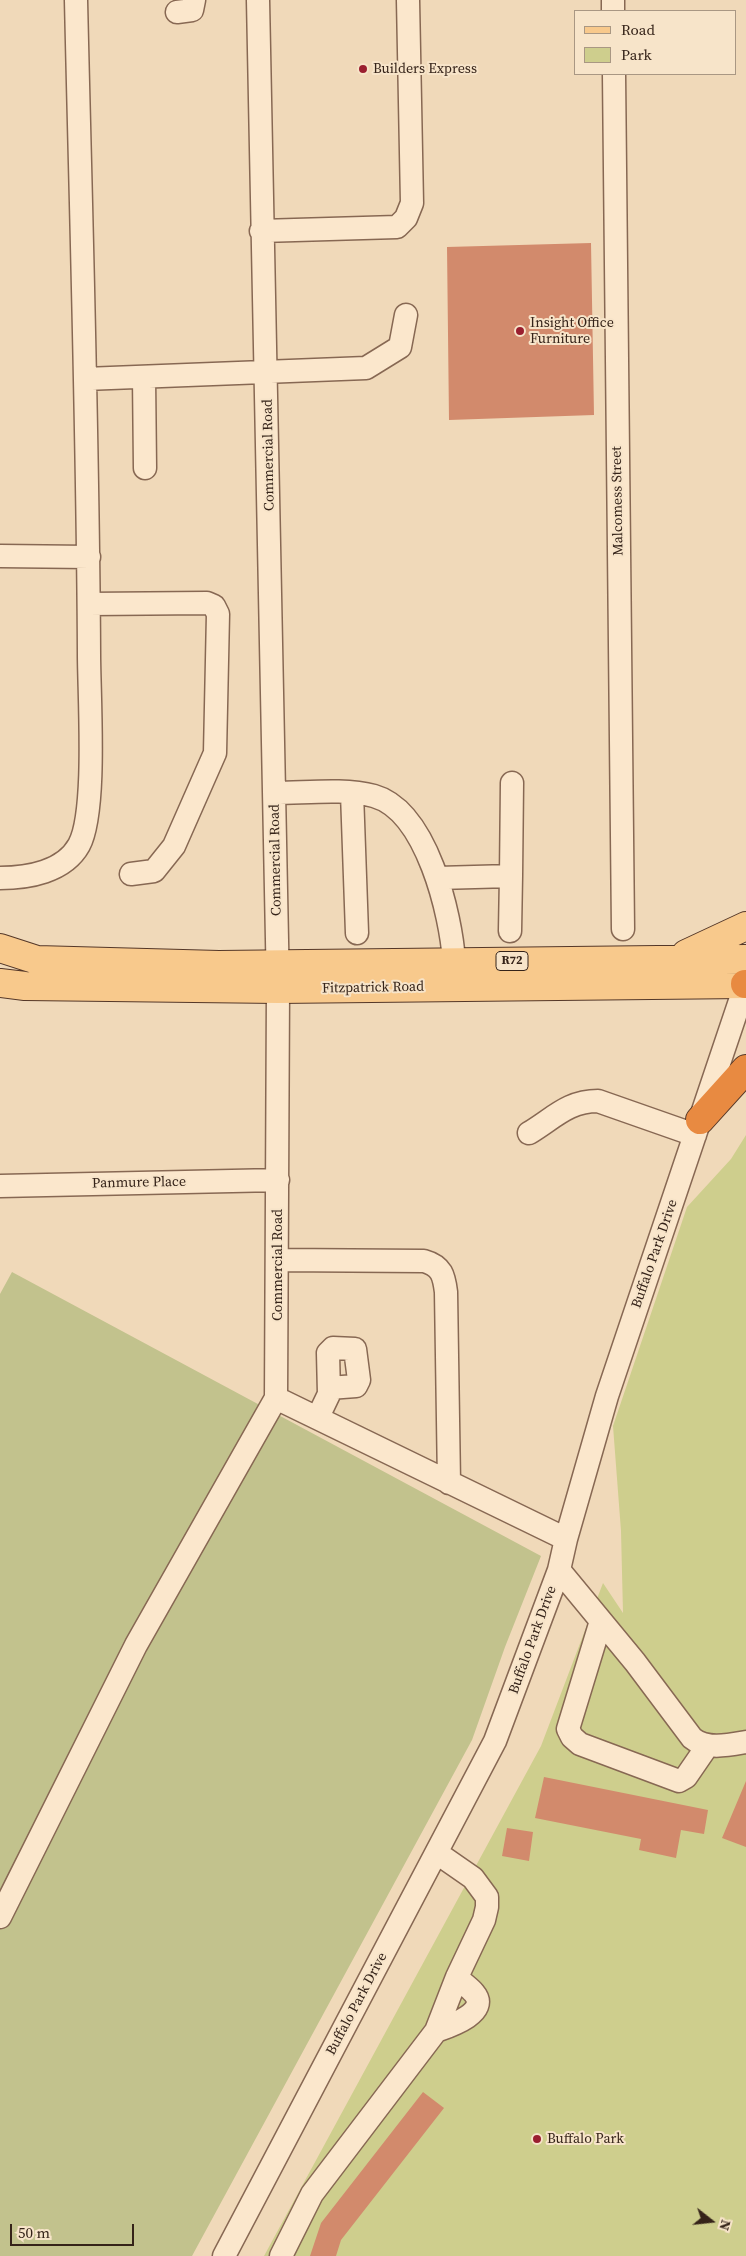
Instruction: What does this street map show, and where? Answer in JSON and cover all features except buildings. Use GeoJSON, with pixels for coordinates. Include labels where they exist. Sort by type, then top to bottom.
{"type":"FeatureCollection","features":[{"type":"Feature","properties":{"kind":"highway"},"geometry":{"type":"LineString","coordinates":[[697,1127],[746,1069]]}},
{"type":"Feature","properties":{"kind":"main road"},"geometry":{"type":"LineString","coordinates":[[676,958],[746,926]]}},
{"type":"Feature","properties":{"kind":"main road","name":"Fitzpatrick Road"},"geometry":{"type":"LineString","coordinates":[[0,948],[37,960],[219,965],[278,976],[746,984]]}},
{"type":"Feature","properties":{"kind":"main road","name":"Fitzpatrick Road"},"geometry":{"type":"LineString","coordinates":[[0,983],[25,986],[278,976],[454,962],[676,958],[746,959]]}},
{"type":"Feature","properties":{"kind":"street"},"geometry":{"type":"LineString","coordinates":[[0,878],[19,878],[41,873],[62,863],[72,855],[80,844],[87,818],[90,750],[89,557],[76,0]]}},
{"type":"Feature","properties":{"kind":"street","name":"Commercial Road"},"geometry":{"type":"LineString","coordinates":[[258,0],[261,231],[267,372],[278,976],[276,1398]]}},
{"type":"Feature","properties":{"kind":"street"},"geometry":{"type":"LineString","coordinates":[[261,231],[397,227],[406,218],[412,203],[408,0]]}},
{"type":"Feature","properties":{"kind":"street","name":"Malcomess Street"},"geometry":{"type":"LineString","coordinates":[[614,75],[623,929]]}},
{"type":"Feature","properties":{"kind":"street"},"geometry":{"type":"LineString","coordinates":[[85,379],[366,368],[400,347],[406,315]]}},
{"type":"Feature","properties":{"kind":"street"},"geometry":{"type":"LineString","coordinates":[[144,377],[145,468]]}},
{"type":"Feature","properties":{"kind":"street"},"geometry":{"type":"LineString","coordinates":[[0,556],[89,557]]}},
{"type":"Feature","properties":{"kind":"street"},"geometry":{"type":"LineString","coordinates":[[89,604],[207,603],[214,606],[218,614],[215,753],[174,846],[154,871],[131,874]]}},
{"type":"Feature","properties":{"kind":"street"},"geometry":{"type":"LineString","coordinates":[[510,931],[512,783]]}},
{"type":"Feature","properties":{"kind":"street"},"geometry":{"type":"LineString","coordinates":[[275,793],[352,793],[375,796],[390,805],[410,825],[438,878],[452,932],[454,962]]}},
{"type":"Feature","properties":{"kind":"street"},"geometry":{"type":"LineString","coordinates":[[352,793],[357,933]]}},
{"type":"Feature","properties":{"kind":"street"},"geometry":{"type":"LineString","coordinates":[[438,878],[510,876]]}},
{"type":"Feature","properties":{"kind":"street","name":"Buffalo Park Drive"},"geometry":{"type":"LineString","coordinates":[[224,2256],[496,1741],[559,1570],[607,1396],[746,984]]}},
{"type":"Feature","properties":{"kind":"street"},"geometry":{"type":"LineString","coordinates":[[530,1133],[572,1104],[584,1101],[598,1101],[697,1127]]}},
{"type":"Feature","properties":{"kind":"street","name":"Panmure Place"},"geometry":{"type":"LineString","coordinates":[[0,1186],[278,1180]]}},
{"type":"Feature","properties":{"kind":"street"},"geometry":{"type":"LineString","coordinates":[[277,1260],[424,1261],[438,1268],[444,1276],[446,1292],[449,1483]]}},
{"type":"Feature","properties":{"kind":"street"},"geometry":{"type":"LineString","coordinates":[[318,1417],[328,1398],[329,1388]]}},
{"type":"Feature","properties":{"kind":"street"},"geometry":{"type":"LineString","coordinates":[[0,1917],[136,1645],[276,1398],[566,1540]]}},
{"type":"Feature","properties":{"kind":"street"},"geometry":{"type":"LineString","coordinates":[[559,1570],[692,1738],[698,1743],[708,1746],[746,1742]]}},
{"type":"Feature","properties":{"kind":"street"},"geometry":{"type":"LineString","coordinates":[[601,1621],[568,1729],[572,1737],[580,1744],[679,1781],[686,1777],[708,1746]]}},
{"type":"Feature","properties":{"kind":"street"},"geometry":{"type":"LineString","coordinates":[[281,2256],[312,2194],[436,2031],[459,2023],[475,2009],[477,2002],[475,1994],[457,1977],[484,1920],[487,1897],[473,1878],[438,1853]]}},
{"type":"Feature","properties":{"kind":"green space"},"geometry":{"type":"Polygon","coordinates":[[[746,1135],[746,2256],[264,2256],[541,1746],[603,1583],[623,1613],[621,1531],[613,1426],[687,1207],[731,1159],[746,1135]]]}},
{"type":"Feature","properties":{"kind":"green space"},"geometry":{"type":"Polygon","coordinates":[[[12,1272],[541,1556],[505,1647],[472,1740],[192,2256],[0,2256],[0,1294],[12,1272]]]}},
{"type":"Feature","properties":{"kind":"place","name":"Builders Express"},"geometry":{"type":"Point","coordinates":[363,69]}},
{"type":"Feature","properties":{"kind":"place","name":"Insight Office Furniture"},"geometry":{"type":"Point","coordinates":[520,331]}},
{"type":"Feature","properties":{"kind":"place","name":"Buffalo Park"},"geometry":{"type":"Point","coordinates":[537,2139]}}]}
